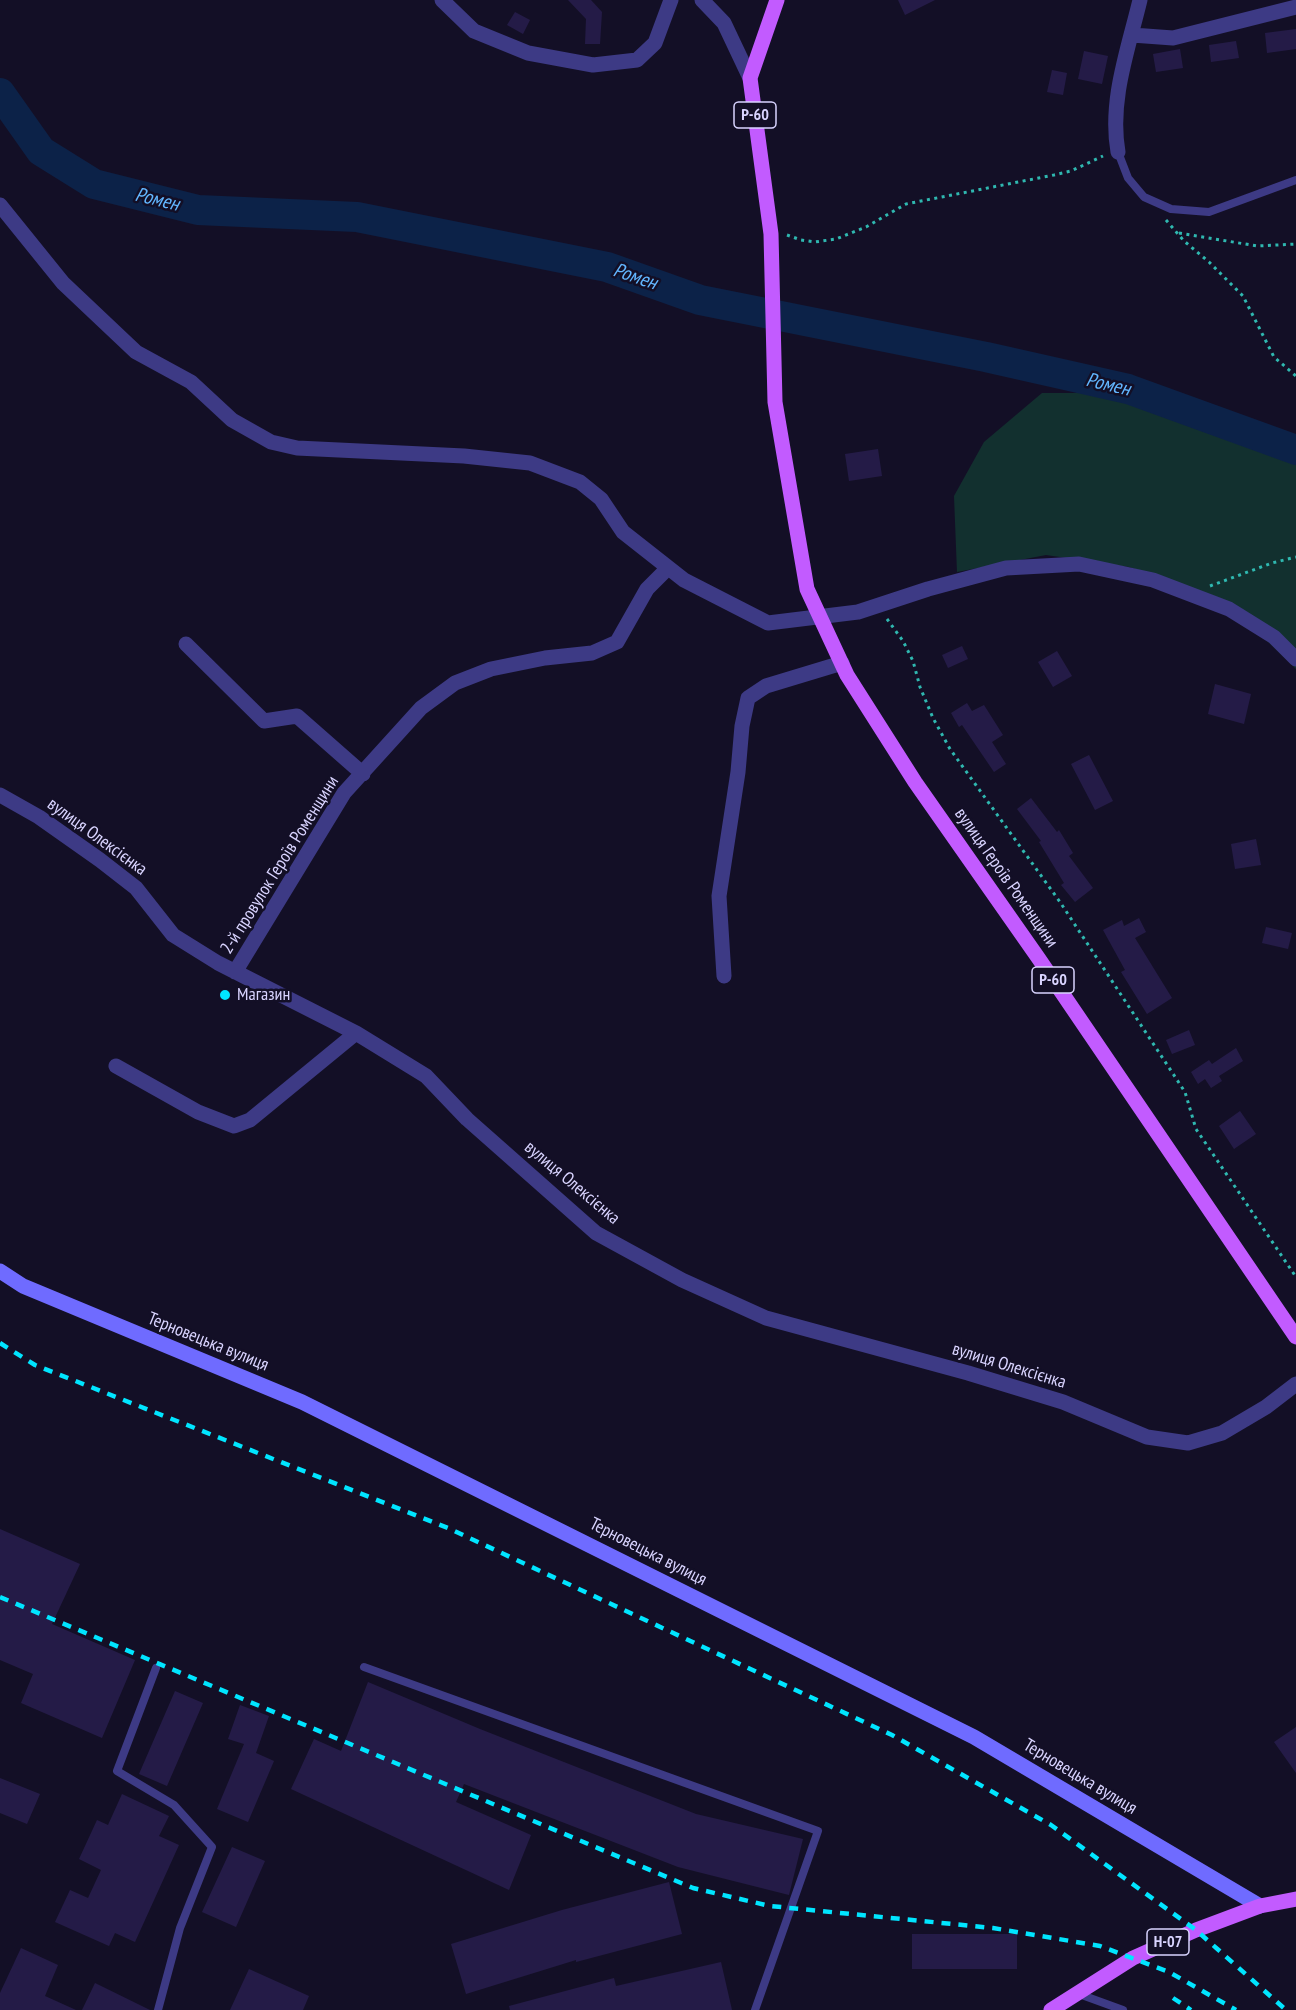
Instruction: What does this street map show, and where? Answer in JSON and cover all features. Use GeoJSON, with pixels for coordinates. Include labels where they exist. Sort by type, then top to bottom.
{"type":"FeatureCollection","features":[{"type":"Feature","properties":{"kind":"main road","name":"Р-60"},"geometry":{"type":"LineString","coordinates":[[769,217],[750,78],[777,0]]}},
{"type":"Feature","properties":{"kind":"main road","name":"вулиця Героїв Роменщини"},"geometry":{"type":"LineString","coordinates":[[769,217],[775,402],[807,589],[820,618],[842,663],[915,782],[1039,959],[1296,1337]]}},
{"type":"Feature","properties":{"kind":"main road","name":"Терновецька вулиця"},"geometry":{"type":"LineString","coordinates":[[0,1271],[23,1286],[302,1402],[974,1737],[1260,1906]]}},
{"type":"Feature","properties":{"kind":"main road","name":"Н-07"},"geometry":{"type":"LineString","coordinates":[[1051,2010],[1132,1958],[1196,1930],[1260,1906],[1296,1899]]}},
{"type":"Feature","properties":{"kind":"street"},"geometry":{"type":"LineString","coordinates":[[442,0],[474,31],[528,53],[593,65],[637,60],[655,43],[671,0]]}},
{"type":"Feature","properties":{"kind":"street"},"geometry":{"type":"LineString","coordinates":[[702,0],[724,23],[750,78]]}},
{"type":"Feature","properties":{"kind":"street"},"geometry":{"type":"LineString","coordinates":[[1117,148],[1114,132],[1120,79],[1140,0]]}},
{"type":"Feature","properties":{"kind":"street"},"geometry":{"type":"LineString","coordinates":[[1132,35],[1173,38],[1296,7]]}},
{"type":"Feature","properties":{"kind":"street"},"geometry":{"type":"LineString","coordinates":[[0,205],[63,283],[135,352],[191,382],[232,420],[271,442],[297,448],[464,456],[530,463],[580,482],[601,500],[623,532],[668,568],[684,580],[768,623],[858,612],[928,589],[1006,568],[1079,564],[1153,580],[1229,609],[1274,637],[1296,659]]}},
{"type":"Feature","properties":{"kind":"street","name":"2-й провулок Героїв Роменщини"},"geometry":{"type":"LineString","coordinates":[[235,972],[344,793],[421,708],[455,683],[491,669],[544,658],[592,653],[617,642],[647,589],[668,568]]}},
{"type":"Feature","properties":{"kind":"street"},"geometry":{"type":"LineString","coordinates":[[186,644],[264,721],[297,716],[363,774]]}},
{"type":"Feature","properties":{"kind":"street"},"geometry":{"type":"LineString","coordinates":[[724,976],[719,896],[738,772],[742,726],[748,698],[766,686],[842,663]]}},
{"type":"Feature","properties":{"kind":"street","name":"вулиця Олексієнка"},"geometry":{"type":"LineString","coordinates":[[0,795],[39,817],[136,888],[173,935],[235,972],[356,1033],[426,1076],[467,1119],[597,1233],[682,1280],[766,1318],[968,1373],[1063,1402],[1147,1437],[1188,1443],[1222,1433],[1266,1407],[1296,1384]]}},
{"type":"Feature","properties":{"kind":"street"},"geometry":{"type":"LineString","coordinates":[[116,1066],[198,1113],[234,1126],[250,1120],[356,1033]]}},
{"type":"Feature","properties":{"kind":"lane"},"geometry":{"type":"LineString","coordinates":[[1117,148],[1128,178],[1144,197],[1171,209],[1209,212],[1296,180]]}},
{"type":"Feature","properties":{"kind":"lane"},"geometry":{"type":"LineString","coordinates":[[364,1667],[818,1831],[755,2010]]}},
{"type":"Feature","properties":{"kind":"lane"},"geometry":{"type":"LineString","coordinates":[[156,1668],[117,1771],[174,1805],[212,1847],[180,1928],[158,2010]]}},
{"type":"Feature","properties":{"kind":"lane"},"geometry":{"type":"LineString","coordinates":[[1079,1994],[1123,2010]]}},
{"type":"Feature","properties":{"kind":"path"},"geometry":{"type":"LineString","coordinates":[[769,217],[782,232],[792,238],[815,242],[836,239],[866,227],[906,204],[976,189],[1022,183],[1071,171],[1117,148]]}},
{"type":"Feature","properties":{"kind":"path"},"geometry":{"type":"LineString","coordinates":[[1164,219],[1243,296],[1274,357],[1296,376]]}},
{"type":"Feature","properties":{"kind":"path"},"geometry":{"type":"LineString","coordinates":[[1177,233],[1257,246],[1296,244]]}},
{"type":"Feature","properties":{"kind":"path"},"geometry":{"type":"LineString","coordinates":[[1186,592],[1231,579],[1272,562],[1296,557]]}},
{"type":"Feature","properties":{"kind":"path"},"geometry":{"type":"LineString","coordinates":[[878,605],[903,641],[913,661],[928,708],[950,749],[1060,902],[1180,1084],[1185,1092],[1196,1129],[1296,1277]]}},
{"type":"Feature","properties":{"kind":"green space"},"geometry":{"type":"Polygon","coordinates":[[[1042,393],[1124,393],[1211,430],[1279,456],[1296,459],[1296,669],[1261,635],[1191,588],[1129,567],[1046,555],[957,572],[954,496],[984,442],[1042,393]]]}},
{"type":"Feature","properties":{"kind":"building"},"geometry":{"type":"Polygon","coordinates":[[[568,0],[591,0],[602,12],[600,44],[585,44],[586,19],[568,0]]]}},
{"type":"Feature","properties":{"kind":"building"},"geometry":{"type":"Polygon","coordinates":[[[898,0],[935,0],[905,15],[898,0]]]}},
{"type":"Feature","properties":{"kind":"building"},"geometry":{"type":"Polygon","coordinates":[[[515,12],[530,20],[523,34],[507,25],[515,12]]]}},
{"type":"Feature","properties":{"kind":"building"},"geometry":{"type":"Polygon","coordinates":[[[1296,29],[1296,49],[1267,53],[1265,33],[1296,29]]]}},
{"type":"Feature","properties":{"kind":"building"},"geometry":{"type":"Polygon","coordinates":[[[1236,41],[1239,58],[1211,62],[1209,45],[1236,41]]]}},
{"type":"Feature","properties":{"kind":"building"},"geometry":{"type":"Polygon","coordinates":[[[1180,49],[1183,68],[1156,72],[1153,54],[1180,49]]]}},
{"type":"Feature","properties":{"kind":"building"},"geometry":{"type":"Polygon","coordinates":[[[1084,51],[1108,56],[1102,84],[1078,79],[1084,51]]]}},
{"type":"Feature","properties":{"kind":"building"},"geometry":{"type":"Polygon","coordinates":[[[1052,70],[1067,73],[1063,95],[1047,92],[1052,70]]]}},
{"type":"Feature","properties":{"kind":"building"},"geometry":{"type":"Polygon","coordinates":[[[878,449],[882,476],[849,481],[845,454],[878,449]]]}},
{"type":"Feature","properties":{"kind":"building"},"geometry":{"type":"Polygon","coordinates":[[[962,646],[968,659],[948,668],[942,655],[962,646]]]}},
{"type":"Feature","properties":{"kind":"building"},"geometry":{"type":"Polygon","coordinates":[[[1057,651],[1072,676],[1053,687],[1038,662],[1057,651]]]}},
{"type":"Feature","properties":{"kind":"building"},"geometry":{"type":"Polygon","coordinates":[[[1215,684],[1251,694],[1244,724],[1208,714],[1215,684]]]}},
{"type":"Feature","properties":{"kind":"building"},"geometry":{"type":"Polygon","coordinates":[[[967,703],[972,711],[984,705],[1003,735],[992,742],[1006,764],[994,772],[962,725],[959,727],[951,713],[967,703]]]}},
{"type":"Feature","properties":{"kind":"building"},"geometry":{"type":"Polygon","coordinates":[[[1089,755],[1113,801],[1095,810],[1071,764],[1089,755]]]}},
{"type":"Feature","properties":{"kind":"building"},"geometry":{"type":"Polygon","coordinates":[[[1031,798],[1057,832],[1059,830],[1073,853],[1069,856],[1093,888],[1075,902],[1061,885],[1064,883],[1039,842],[1041,841],[1017,809],[1031,798]]]}},
{"type":"Feature","properties":{"kind":"building"},"geometry":{"type":"Polygon","coordinates":[[[1256,839],[1261,865],[1235,869],[1231,844],[1256,839]]]}},
{"type":"Feature","properties":{"kind":"building"},"geometry":{"type":"Polygon","coordinates":[[[1139,918],[1146,932],[1135,938],[1172,998],[1147,1014],[1121,972],[1125,970],[1103,930],[1122,920],[1124,926],[1139,918]]]}},
{"type":"Feature","properties":{"kind":"building"},"geometry":{"type":"Polygon","coordinates":[[[1266,927],[1292,933],[1288,949],[1262,943],[1266,927]]]}},
{"type":"Feature","properties":{"kind":"building"},"geometry":{"type":"Polygon","coordinates":[[[1189,1030],[1195,1045],[1172,1054],[1166,1040],[1189,1030]]]}},
{"type":"Feature","properties":{"kind":"building"},"geometry":{"type":"Polygon","coordinates":[[[1236,1048],[1243,1061],[1219,1076],[1222,1081],[1211,1088],[1205,1079],[1198,1084],[1191,1072],[1209,1060],[1212,1064],[1236,1048]]]}},
{"type":"Feature","properties":{"kind":"building"},"geometry":{"type":"Polygon","coordinates":[[[1240,1111],[1256,1134],[1234,1149],[1219,1126],[1240,1111]]]}},
{"type":"Feature","properties":{"kind":"building"},"geometry":{"type":"Polygon","coordinates":[[[0,1529],[80,1564],[52,1624],[135,1660],[102,1738],[21,1703],[33,1674],[0,1660],[0,1529]]]}},
{"type":"Feature","properties":{"kind":"building"},"geometry":{"type":"Polygon","coordinates":[[[368,1682],[696,1814],[803,1839],[789,1895],[678,1867],[464,1784],[456,1802],[531,1835],[509,1890],[291,1789],[314,1739],[341,1751],[368,1682]]]}},
{"type":"Feature","properties":{"kind":"building"},"geometry":{"type":"Polygon","coordinates":[[[175,1691],[203,1703],[167,1786],[139,1774],[175,1691]]]}},
{"type":"Feature","properties":{"kind":"building"},"geometry":{"type":"Polygon","coordinates":[[[240,1705],[269,1716],[256,1753],[274,1761],[248,1822],[217,1809],[244,1744],[228,1739],[240,1705]]]}},
{"type":"Feature","properties":{"kind":"building"},"geometry":{"type":"Polygon","coordinates":[[[1296,1727],[1296,1773],[1274,1742],[1296,1727]]]}},
{"type":"Feature","properties":{"kind":"building"},"geometry":{"type":"Polygon","coordinates":[[[0,1778],[40,1794],[27,1824],[0,1813],[0,1778]]]}},
{"type":"Feature","properties":{"kind":"building"},"geometry":{"type":"Polygon","coordinates":[[[122,1794],[169,1816],[159,1836],[179,1845],[135,1942],[115,1933],[109,1946],[55,1922],[70,1890],[88,1898],[101,1870],[79,1859],[97,1820],[108,1825],[122,1794]]]}},
{"type":"Feature","properties":{"kind":"building"},"geometry":{"type":"Polygon","coordinates":[[[232,1847],[265,1861],[236,1927],[202,1912],[232,1847]]]}},
{"type":"Feature","properties":{"kind":"building"},"geometry":{"type":"Polygon","coordinates":[[[669,1882],[682,1934],[576,1962],[576,1960],[466,1994],[451,1944],[562,1910],[669,1882]]]}},
{"type":"Feature","properties":{"kind":"building"},"geometry":{"type":"Polygon","coordinates":[[[912,1934],[1017,1934],[1017,1969],[912,1969],[912,1934]]]}},
{"type":"Feature","properties":{"kind":"building"},"geometry":{"type":"Polygon","coordinates":[[[21,1948],[58,1965],[45,1996],[76,2010],[0,2010],[0,1993],[21,1948]]]}},
{"type":"Feature","properties":{"kind":"building"},"geometry":{"type":"Polygon","coordinates":[[[721,1962],[732,2010],[510,2010],[509,2006],[614,1978],[616,1986],[721,1962]]]}},
{"type":"Feature","properties":{"kind":"building"},"geometry":{"type":"Polygon","coordinates":[[[249,1969],[309,1996],[303,2010],[230,2010],[249,1969]]]}},
{"type":"Feature","properties":{"kind":"building"},"geometry":{"type":"Polygon","coordinates":[[[95,1983],[150,2010],[82,2010],[95,1983]]]}},
{"type":"Feature","properties":{"kind":"waterway","name":"Ромен"},"geometry":{"type":"LineString","coordinates":[[0,93],[41,151],[94,184],[198,210],[357,217],[607,267],[700,300],[986,357],[1128,389],[1296,450]]}},
{"type":"Feature","properties":{"kind":"railway"},"geometry":{"type":"LineString","coordinates":[[0,1343],[35,1365],[448,1528],[892,1735],[1051,1825],[1196,1930],[1286,2010]]}},
{"type":"Feature","properties":{"kind":"railway"},"geometry":{"type":"LineString","coordinates":[[0,1597],[693,1888],[770,1906],[993,1928],[1100,1946],[1169,1972],[1236,2010]]}},
{"type":"Feature","properties":{"kind":"railway"},"geometry":{"type":"LineString","coordinates":[[1173,1998],[1191,2010]]}},
{"type":"Feature","properties":{"kind":"place","name":"Магазин"},"geometry":{"type":"Point","coordinates":[225,995]}}]}
